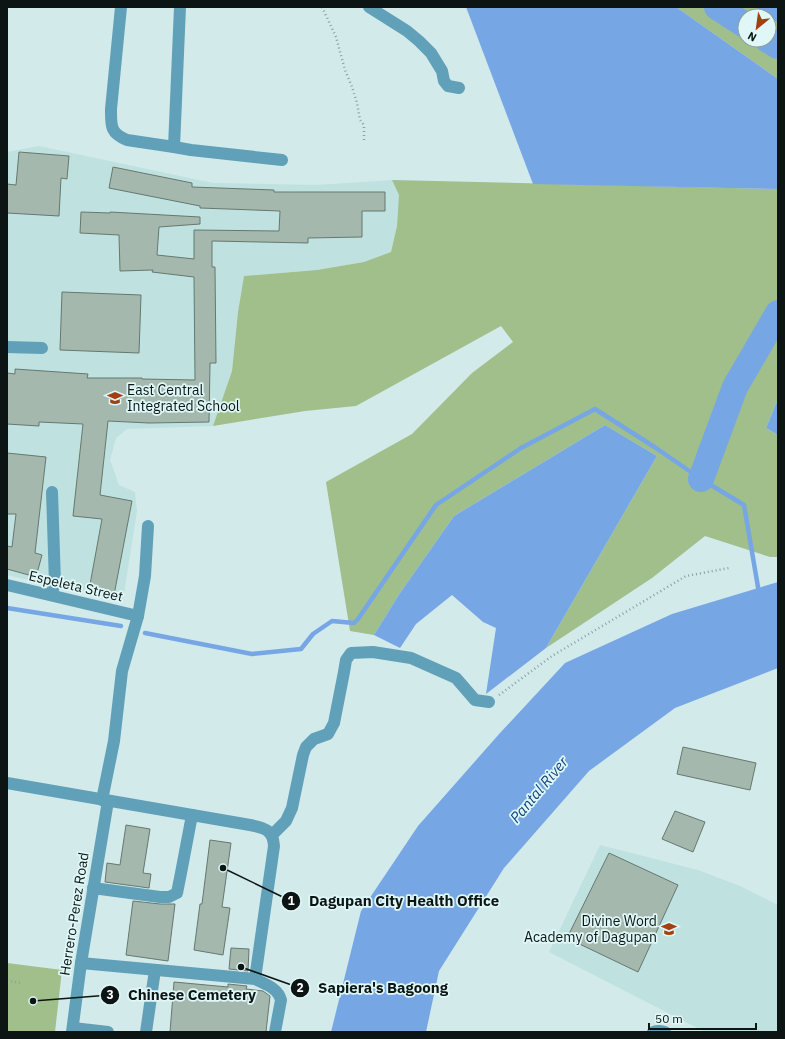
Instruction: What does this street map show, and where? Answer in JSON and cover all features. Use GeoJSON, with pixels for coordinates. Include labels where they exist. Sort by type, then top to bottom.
{"type":"FeatureCollection","features":[{"type":"Feature","properties":{"kind":"street"},"geometry":{"type":"LineString","coordinates":[[121,7],[111,109],[111,126],[120,137],[127,140],[191,150],[282,160]]}},
{"type":"Feature","properties":{"kind":"street"},"geometry":{"type":"LineString","coordinates":[[174,147],[180,7]]}},
{"type":"Feature","properties":{"kind":"street"},"geometry":{"type":"LineString","coordinates":[[369,7],[407,30],[432,53],[442,71],[444,81],[448,86],[459,88]]}},
{"type":"Feature","properties":{"kind":"street"},"geometry":{"type":"LineString","coordinates":[[7,347],[42,348]]}},
{"type":"Feature","properties":{"kind":"street"},"geometry":{"type":"LineString","coordinates":[[51,595],[55,583],[52,492]]}},
{"type":"Feature","properties":{"kind":"street","name":"Herrero-Perez Road"},"geometry":{"type":"LineString","coordinates":[[72,1030],[114,741],[122,671],[138,616],[145,576],[148,526]]}},
{"type":"Feature","properties":{"kind":"street","name":"Espeleta Street"},"geometry":{"type":"LineString","coordinates":[[7,585],[138,616]]}},
{"type":"Feature","properties":{"kind":"street"},"geometry":{"type":"LineString","coordinates":[[272,835],[286,821],[292,808],[306,747],[314,739],[328,734],[334,723],[346,660],[351,653],[373,652],[411,658],[456,678],[475,700],[489,702]]}},
{"type":"Feature","properties":{"kind":"street"},"geometry":{"type":"LineString","coordinates":[[7,783],[260,827],[267,830],[272,835],[274,846],[255,979]]}},
{"type":"Feature","properties":{"kind":"street"},"geometry":{"type":"LineString","coordinates":[[93,888],[160,897],[169,896],[177,892],[192,815]]}},
{"type":"Feature","properties":{"kind":"street"},"geometry":{"type":"LineString","coordinates":[[81,964],[255,979],[276,990],[280,994],[281,1000],[274,1032]]}},
{"type":"Feature","properties":{"kind":"street"},"geometry":{"type":"LineString","coordinates":[[146,1032],[155,970]]}},
{"type":"Feature","properties":{"kind":"street"},"geometry":{"type":"LineString","coordinates":[[72,1030],[108,1032]]}},
{"type":"Feature","properties":{"kind":"street"},"geometry":{"type":"LineString","coordinates":[[653,1032],[655,1030],[665,1032]]}},
{"type":"Feature","properties":{"kind":"path"},"geometry":{"type":"LineString","coordinates":[[322,7],[336,37],[345,70],[357,103],[360,120],[364,125],[364,140]]}},
{"type":"Feature","properties":{"kind":"path"},"geometry":{"type":"LineString","coordinates":[[489,702],[552,656],[686,576],[729,568]]}},
{"type":"Feature","properties":{"kind":"path"},"geometry":{"type":"LineString","coordinates":[[7,981],[22,983]]}},
{"type":"Feature","properties":{"kind":"shaded area","name":"East Central Integrated School"},"geometry":{"type":"Polygon","coordinates":[[[39,146],[213,183],[316,185],[392,180],[399,195],[397,226],[391,252],[364,262],[317,270],[244,276],[238,312],[232,371],[213,426],[127,429],[116,438],[110,460],[119,485],[135,492],[137,511],[123,600],[84,593],[7,575],[7,152],[39,146]]]}},
{"type":"Feature","properties":{"kind":"shaded area","name":"Divine Word Academy of Dagupan"},"geometry":{"type":"Polygon","coordinates":[[[600,845],[698,870],[740,886],[778,905],[778,1032],[705,1032],[549,952],[600,845]]]}},
{"type":"Feature","properties":{"kind":"green space"},"geometry":{"type":"Polygon","coordinates":[[[676,7],[755,7],[756,8],[737,8],[737,48],[777,48],[777,22],[778,23],[778,79],[676,7]]]}},
{"type":"Feature","properties":{"kind":"green space"},"geometry":{"type":"Polygon","coordinates":[[[392,180],[778,189],[778,399],[766,428],[778,435],[778,557],[770,557],[705,536],[652,578],[546,648],[657,456],[605,425],[454,516],[398,596],[374,635],[350,631],[326,482],[412,434],[472,373],[513,342],[501,326],[356,406],[305,411],[213,426],[232,371],[238,312],[244,276],[317,270],[364,262],[391,252],[397,226],[399,195],[392,180]]]}},
{"type":"Feature","properties":{"kind":"green space"},"geometry":{"type":"Polygon","coordinates":[[[7,963],[62,970],[55,1032],[7,1032],[7,963]]]}},
{"type":"Feature","properties":{"kind":"water"},"geometry":{"type":"Polygon","coordinates":[[[466,7],[676,7],[778,79],[778,189],[533,184],[466,7]]]}},
{"type":"Feature","properties":{"kind":"water"},"geometry":{"type":"Polygon","coordinates":[[[755,7],[778,7],[778,23],[777,8],[755,7]]]}},
{"type":"Feature","properties":{"kind":"water"},"geometry":{"type":"Polygon","coordinates":[[[778,399],[778,435],[766,428],[778,399]]]}},
{"type":"Feature","properties":{"kind":"water"},"geometry":{"type":"Polygon","coordinates":[[[605,425],[657,456],[546,648],[486,694],[496,628],[483,622],[452,595],[416,624],[400,648],[374,635],[398,596],[454,516],[605,425]]]}},
{"type":"Feature","properties":{"kind":"water","name":"Pantal River"},"geometry":{"type":"Polygon","coordinates":[[[778,582],[778,668],[675,708],[589,771],[504,868],[439,971],[426,1032],[331,1032],[361,911],[418,826],[500,733],[565,663],[672,614],[778,582]]]}},
{"type":"Feature","properties":{"kind":"building"},"geometry":{"type":"Polygon","coordinates":[[[19,152],[69,156],[67,179],[61,178],[59,216],[7,213],[7,184],[16,185],[19,152]]]}},
{"type":"Feature","properties":{"kind":"building"},"geometry":{"type":"Polygon","coordinates":[[[113,167],[192,183],[192,187],[274,190],[274,192],[385,192],[385,211],[362,211],[362,237],[308,238],[308,243],[212,241],[212,267],[215,267],[216,363],[210,363],[209,422],[149,423],[108,421],[100,495],[132,501],[114,595],[89,590],[102,519],[73,516],[83,424],[39,422],[39,426],[7,424],[7,373],[15,374],[15,369],[88,374],[87,378],[195,380],[194,277],[152,272],[153,270],[120,271],[119,235],[80,233],[81,212],[110,212],[200,217],[200,224],[159,227],[157,255],[194,259],[194,230],[279,231],[280,211],[200,208],[200,206],[109,188],[113,167]]]}},
{"type":"Feature","properties":{"kind":"building"},"geometry":{"type":"Polygon","coordinates":[[[62,292],[141,295],[139,353],[60,350],[62,292]]]}},
{"type":"Feature","properties":{"kind":"building"},"geometry":{"type":"Polygon","coordinates":[[[7,453],[46,457],[35,553],[42,555],[36,577],[7,569],[7,546],[12,547],[16,514],[7,514],[7,453]]]}},
{"type":"Feature","properties":{"kind":"building"},"geometry":{"type":"Polygon","coordinates":[[[683,747],[756,763],[750,790],[677,774],[683,747]]]}},
{"type":"Feature","properties":{"kind":"building"},"geometry":{"type":"Polygon","coordinates":[[[675,811],[705,822],[693,852],[662,839],[675,811]]]}},
{"type":"Feature","properties":{"kind":"building"},"geometry":{"type":"Polygon","coordinates":[[[126,825],[150,829],[143,873],[151,874],[149,888],[105,882],[107,863],[120,865],[126,825]]]}},
{"type":"Feature","properties":{"kind":"building"},"geometry":{"type":"Polygon","coordinates":[[[210,840],[231,843],[222,907],[230,908],[223,955],[194,950],[200,904],[202,904],[210,840]]]}},
{"type":"Feature","properties":{"kind":"building"},"geometry":{"type":"Polygon","coordinates":[[[609,853],[678,885],[638,972],[567,938],[609,853]]]}},
{"type":"Feature","properties":{"kind":"building"},"geometry":{"type":"Polygon","coordinates":[[[133,901],[175,904],[168,961],[126,955],[133,901]]]}},
{"type":"Feature","properties":{"kind":"building"},"geometry":{"type":"Polygon","coordinates":[[[231,948],[249,949],[248,971],[229,969],[231,948]]]}},
{"type":"Feature","properties":{"kind":"building"},"geometry":{"type":"Polygon","coordinates":[[[174,982],[228,987],[228,984],[247,986],[246,989],[263,991],[270,996],[266,1032],[170,1032],[174,982]]]}},
{"type":"Feature","properties":{"kind":"waterway"},"geometry":{"type":"LineString","coordinates":[[717,7],[737,20]]}},
{"type":"Feature","properties":{"kind":"waterway"},"geometry":{"type":"LineString","coordinates":[[701,479],[735,387],[778,313]]}},
{"type":"Feature","properties":{"kind":"waterway"},"geometry":{"type":"LineString","coordinates":[[145,633],[252,654],[301,649],[313,634],[332,621],[354,623],[436,505],[521,448],[595,409],[701,479],[744,505],[759,593]]}},
{"type":"Feature","properties":{"kind":"waterway"},"geometry":{"type":"LineString","coordinates":[[7,608],[121,626]]}},
{"type":"Feature","properties":{"kind":"place","name":"East Central Integrated School"},"geometry":{"type":"Point","coordinates":[115,398]}},
{"type":"Feature","properties":{"kind":"place","name":"Dagupan City Health Office"},"geometry":{"type":"Point","coordinates":[223,868]}},
{"type":"Feature","properties":{"kind":"place","name":"Divine Word Academy of Dagupan"},"geometry":{"type":"Point","coordinates":[669,929]}},
{"type":"Feature","properties":{"kind":"place","name":"Sapiera's Bagoong"},"geometry":{"type":"Point","coordinates":[241,967]}},
{"type":"Feature","properties":{"kind":"place","name":"Chinese Cemetery"},"geometry":{"type":"Point","coordinates":[33,1001]}}]}
